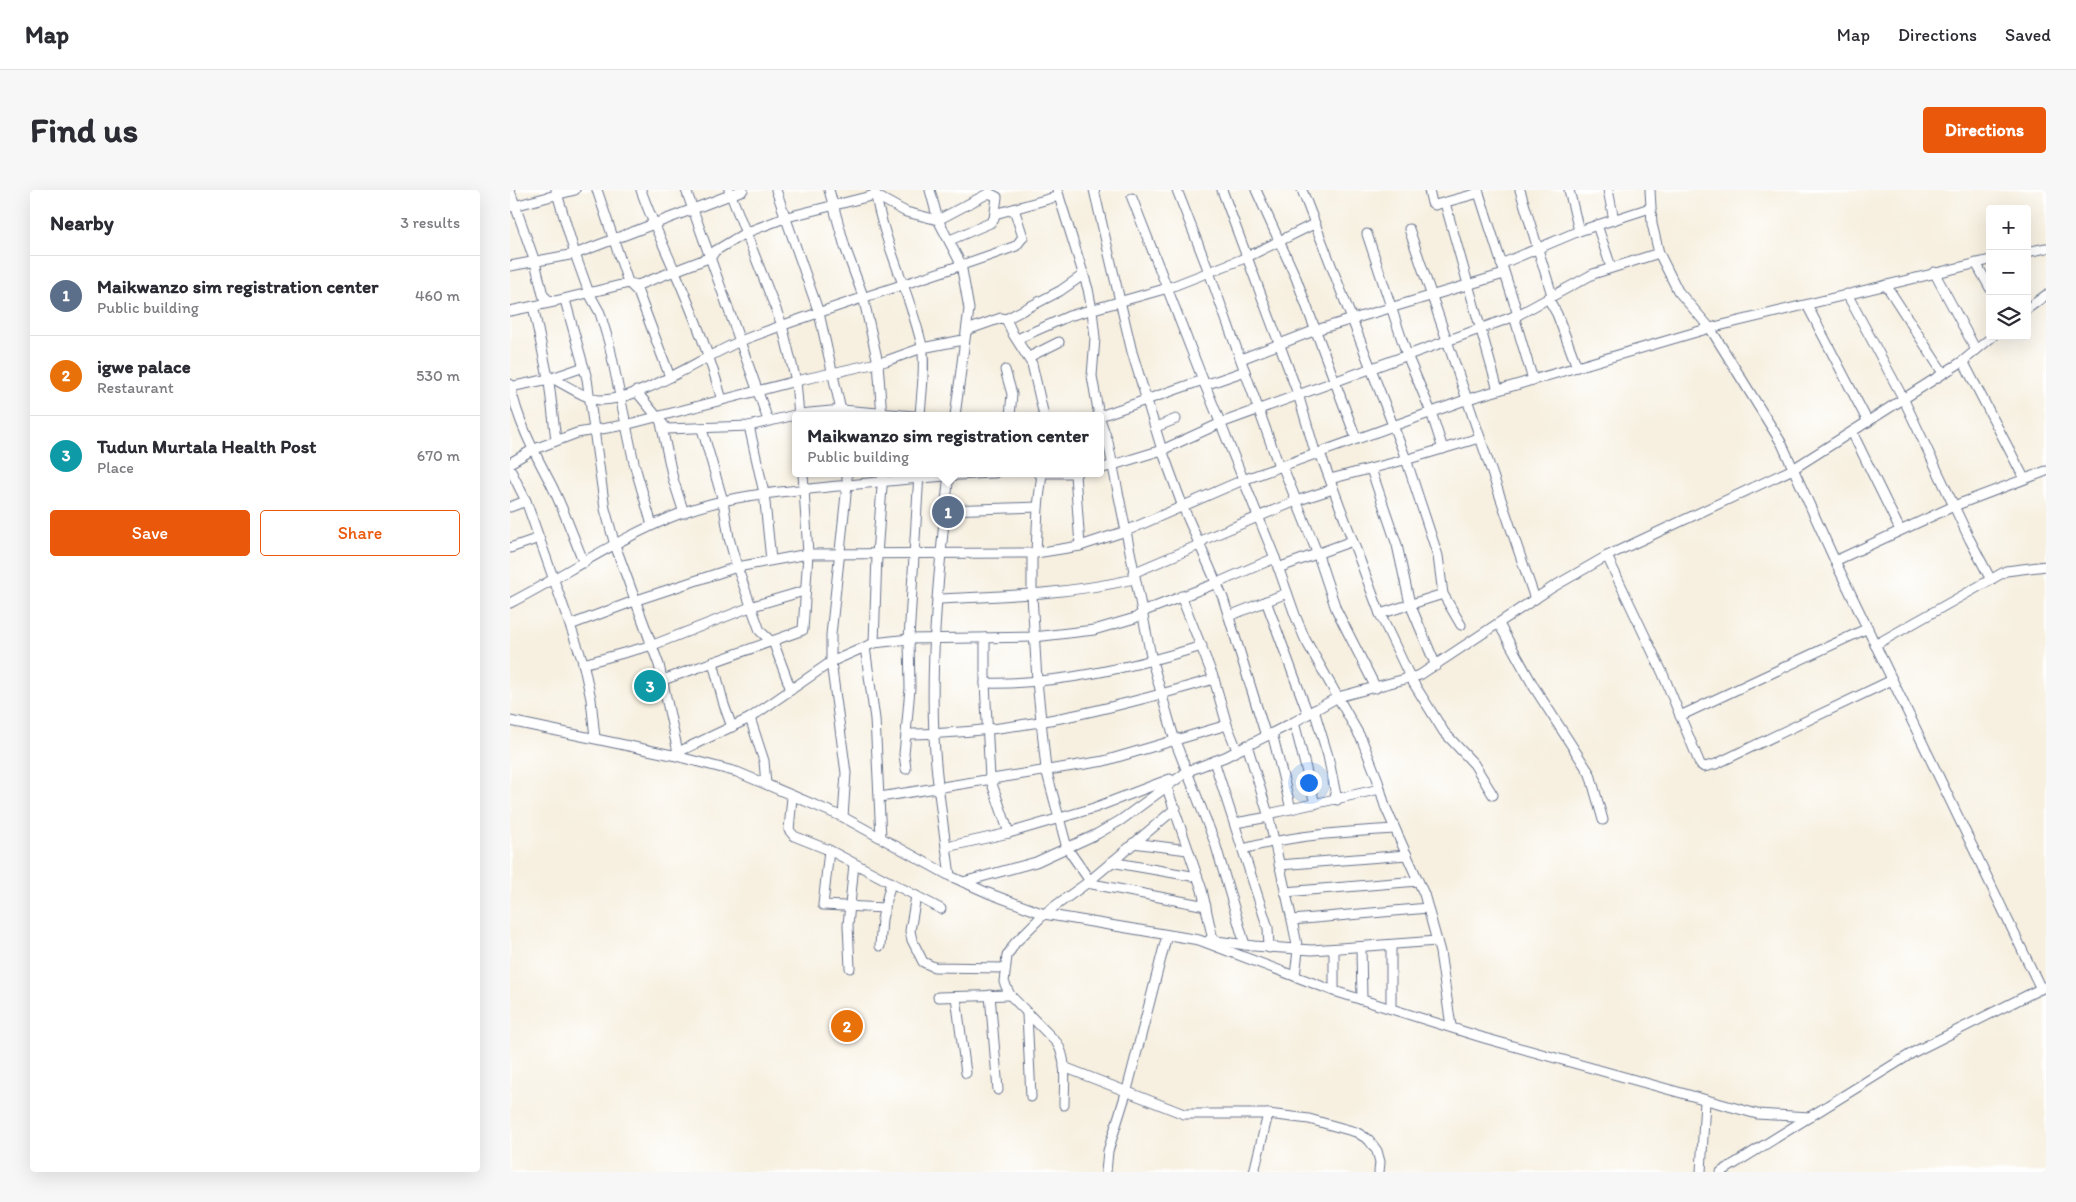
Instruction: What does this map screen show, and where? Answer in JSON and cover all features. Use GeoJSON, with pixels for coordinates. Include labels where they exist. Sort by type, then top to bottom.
{"type":"FeatureCollection","features":[{"type":"Feature","properties":{"kind":"street"},"geometry":{"type":"LineString","coordinates":[[513,206],[557,192],[575,190]]}},
{"type":"Feature","properties":{"kind":"street"},"geometry":{"type":"LineString","coordinates":[[597,190],[629,283],[638,292],[670,377]]}},
{"type":"Feature","properties":{"kind":"street"},"geometry":{"type":"LineString","coordinates":[[641,190],[653,225],[675,272],[710,357],[722,400]]}},
{"type":"Feature","properties":{"kind":"street"},"geometry":{"type":"LineString","coordinates":[[686,190],[768,420]]}},
{"type":"Feature","properties":{"kind":"street"},"geometry":{"type":"LineString","coordinates":[[510,266],[575,254],[693,210],[730,193],[743,190]]}},
{"type":"Feature","properties":{"kind":"street"},"geometry":{"type":"LineString","coordinates":[[776,190],[819,313],[842,412]]}},
{"type":"Feature","properties":{"kind":"street"},"geometry":{"type":"LineString","coordinates":[[828,190],[845,247],[863,296],[878,363],[882,412]]}},
{"type":"Feature","properties":{"kind":"street"},"geometry":{"type":"LineString","coordinates":[[930,190],[938,220],[961,264],[969,309],[968,330],[963,340],[955,412]]}},
{"type":"Feature","properties":{"kind":"street"},"geometry":{"type":"LineString","coordinates":[[1094,190],[1132,352],[1148,399],[1162,450],[1183,507],[1217,583],[1229,616],[1292,809]]}},
{"type":"Feature","properties":{"kind":"street"},"geometry":{"type":"LineString","coordinates":[[1177,190],[1281,466],[1318,555],[1336,609],[1376,688]]}},
{"type":"Feature","properties":{"kind":"street"},"geometry":{"type":"LineString","coordinates":[[1222,190],[1298,394],[1318,454],[1330,479],[1380,614],[1411,679],[1444,732],[1474,764],[1493,795]]}},
{"type":"Feature","properties":{"kind":"street"},"geometry":{"type":"LineString","coordinates":[[1256,190],[1296,278],[1356,438]]}},
{"type":"Feature","properties":{"kind":"street"},"geometry":{"type":"LineString","coordinates":[[1302,190],[1350,319],[1371,367],[1406,459],[1438,556],[1443,594],[1461,626]]}},
{"type":"Feature","properties":{"kind":"street"},"geometry":{"type":"LineString","coordinates":[[1429,190],[1434,205],[1478,191],[1516,315],[1533,380]]}},
{"type":"Feature","properties":{"kind":"street"},"geometry":{"type":"LineString","coordinates":[[1520,190],[1550,296],[1576,367]]}},
{"type":"Feature","properties":{"kind":"street"},"geometry":{"type":"LineString","coordinates":[[1569,190],[1579,231]]}},
{"type":"Feature","properties":{"kind":"street"},"geometry":{"type":"LineString","coordinates":[[1608,190],[1614,220]]}},
{"type":"Feature","properties":{"kind":"street"},"geometry":{"type":"LineString","coordinates":[[1650,190],[1650,208],[1659,253],[1678,291],[1710,328],[1782,444],[1892,680],[2043,988],[1914,1052],[1721,1172]]}},
{"type":"Feature","properties":{"kind":"street"},"geometry":{"type":"LineString","coordinates":[[510,191],[513,206],[535,262],[543,295],[548,300],[554,302]]}},
{"type":"Feature","properties":{"kind":"street"},"geometry":{"type":"LineString","coordinates":[[557,192],[575,254],[589,293],[600,313],[609,344],[625,426],[652,525]]}},
{"type":"Feature","properties":{"kind":"street"},"geometry":{"type":"LineString","coordinates":[[730,193],[782,325],[796,381],[799,412]]}},
{"type":"Feature","properties":{"kind":"street"},"geometry":{"type":"LineString","coordinates":[[875,193],[877,209],[904,283],[922,348],[920,412]]}},
{"type":"Feature","properties":{"kind":"street"},"geometry":{"type":"LineString","coordinates":[[510,311],[565,300],[629,283],[638,285],[711,257],[715,251],[745,233],[787,217],[875,193],[906,212],[938,220],[975,194],[994,194],[997,197],[995,214],[990,223],[950,240]]}},
{"type":"Feature","properties":{"kind":"street"},"geometry":{"type":"LineString","coordinates":[[995,214],[1058,193],[1092,310],[1095,338],[1092,376],[1099,412]]}},
{"type":"Feature","properties":{"kind":"street"},"geometry":{"type":"LineString","coordinates":[[1132,198],[1305,638],[1362,740],[1395,829],[1418,881],[1437,941],[1450,1026]]}},
{"type":"Feature","properties":{"kind":"street"},"geometry":{"type":"LineString","coordinates":[[1445,203],[1498,390]]}},
{"type":"Feature","properties":{"kind":"street"},"geometry":{"type":"LineString","coordinates":[[1501,264],[1579,231],[1650,208]]}},
{"type":"Feature","properties":{"kind":"street"},"geometry":{"type":"LineString","coordinates":[[550,378],[598,400],[619,398],[670,377],[740,341],[863,296],[1021,242],[1023,237],[1014,209]]}},
{"type":"Feature","properties":{"kind":"street"},"geometry":{"type":"LineString","coordinates":[[1018,339],[1069,316],[1168,288],[1246,258],[1314,224]]}},
{"type":"Feature","properties":{"kind":"street"},"geometry":{"type":"LineString","coordinates":[[1597,225],[1611,266]]}},
{"type":"Feature","properties":{"kind":"street"},"geometry":{"type":"LineString","coordinates":[[1409,229],[1535,600]]}},
{"type":"Feature","properties":{"kind":"street"},"geometry":{"type":"LineString","coordinates":[[1367,234],[1407,356],[1431,412],[1443,449]]}},
{"type":"Feature","properties":{"kind":"street"},"geometry":{"type":"LineString","coordinates":[[2031,251],[2046,248]]}},
{"type":"Feature","properties":{"kind":"street"},"geometry":{"type":"LineString","coordinates":[[1104,468],[1162,450],[1221,423],[1516,315],[1611,266],[1659,253]]}},
{"type":"Feature","properties":{"kind":"street"},"geometry":{"type":"LineString","coordinates":[[570,625],[637,600],[737,567],[808,554],[877,555],[914,552],[1034,553],[1080,546],[1126,531],[1243,480],[1468,399],[1710,328],[1986,261]]}},
{"type":"Feature","properties":{"kind":"street"},"geometry":{"type":"LineString","coordinates":[[1976,263],[1986,281]]}},
{"type":"Feature","properties":{"kind":"street"},"geometry":{"type":"LineString","coordinates":[[1934,272],[1976,350]]}},
{"type":"Feature","properties":{"kind":"street"},"geometry":{"type":"LineString","coordinates":[[1241,359],[1279,343],[1350,319],[1504,274]]}},
{"type":"Feature","properties":{"kind":"street"},"geometry":{"type":"LineString","coordinates":[[968,330],[1001,318],[1006,319],[1060,290],[1083,275]]}},
{"type":"Feature","properties":{"kind":"street"},"geometry":{"type":"LineString","coordinates":[[1886,285],[1943,373]]}},
{"type":"Feature","properties":{"kind":"street"},"geometry":{"type":"LineString","coordinates":[[1847,294],[1903,398],[1991,580]]}},
{"type":"Feature","properties":{"kind":"street"},"geometry":{"type":"LineString","coordinates":[[2031,305],[2046,295]]}},
{"type":"Feature","properties":{"kind":"street"},"geometry":{"type":"LineString","coordinates":[[565,300],[584,367],[590,397],[605,509],[615,545],[653,645],[663,680],[675,754]]}},
{"type":"Feature","properties":{"kind":"street"},"geometry":{"type":"LineString","coordinates":[[1807,305],[1868,422]]}},
{"type":"Feature","properties":{"kind":"street"},"geometry":{"type":"LineString","coordinates":[[534,306],[550,378],[556,440]]}},
{"type":"Feature","properties":{"kind":"street"},"geometry":{"type":"LineString","coordinates":[[1006,319],[1029,357],[1043,412]]}},
{"type":"Feature","properties":{"kind":"street"},"geometry":{"type":"LineString","coordinates":[[595,738],[591,699],[584,664],[511,462],[532,450],[556,440],[593,430],[625,426],[796,381],[878,363],[922,348],[963,340]]}},
{"type":"Feature","properties":{"kind":"street"},"geometry":{"type":"LineString","coordinates":[[963,882],[1036,862],[1067,848],[1122,820],[1178,777],[1269,735],[1338,697],[1411,679],[1436,666],[1535,600],[1607,556],[1793,469],[1962,361],[1988,340]]}},
{"type":"Feature","properties":{"kind":"street"},"geometry":{"type":"LineString","coordinates":[[1029,357],[1059,342]]}},
{"type":"Feature","properties":{"kind":"street"},"geometry":{"type":"LineString","coordinates":[[1962,361],[2024,478]]}},
{"type":"Feature","properties":{"kind":"street"},"geometry":{"type":"LineString","coordinates":[[584,367],[550,378],[510,386],[514,403],[532,450],[551,485],[584,563]]}},
{"type":"Feature","properties":{"kind":"street"},"geometry":{"type":"LineString","coordinates":[[1005,370],[1012,394],[1010,412]]}},
{"type":"Feature","properties":{"kind":"street"},"geometry":{"type":"LineString","coordinates":[[1104,416],[1148,399],[1245,371]]}},
{"type":"Feature","properties":{"kind":"street"},"geometry":{"type":"LineString","coordinates":[[636,391],[667,429],[749,426],[768,420],[792,416]]}},
{"type":"Feature","properties":{"kind":"street"},"geometry":{"type":"LineString","coordinates":[[659,417],[673,479],[684,513]]}},
{"type":"Feature","properties":{"kind":"street"},"geometry":{"type":"LineString","coordinates":[[1156,427],[1176,419]]}},
{"type":"Feature","properties":{"kind":"street"},"geometry":{"type":"LineString","coordinates":[[749,426],[764,493],[771,560]]}},
{"type":"Feature","properties":{"kind":"street"},"geometry":{"type":"LineString","coordinates":[[702,429],[723,501],[729,538],[737,567],[753,606],[760,631],[774,644],[791,690]]}},
{"type":"Feature","properties":{"kind":"street"},"geometry":{"type":"LineString","coordinates":[[1104,432],[1113,467],[1141,614],[1161,694],[1175,741],[1215,843],[1244,945]]}},
{"type":"Feature","properties":{"kind":"street"},"geometry":{"type":"LineString","coordinates":[[1852,432],[1900,530]]}},
{"type":"Feature","properties":{"kind":"street"},"geometry":{"type":"LineString","coordinates":[[1330,479],[1479,438]]}},
{"type":"Feature","properties":{"kind":"street"},"geometry":{"type":"LineString","coordinates":[[1371,469],[1397,544],[1410,604],[1436,666]]}},
{"type":"Feature","properties":{"kind":"street"},"geometry":{"type":"LineString","coordinates":[[1835,561],[1954,506],[2046,471]]}},
{"type":"Feature","properties":{"kind":"street"},"geometry":{"type":"LineString","coordinates":[[663,680],[770,640],[803,630],[804,591],[808,554],[803,477]]}},
{"type":"Feature","properties":{"kind":"street"},"geometry":{"type":"LineString","coordinates":[[843,817],[846,773],[831,662],[831,635],[847,477]]}},
{"type":"Feature","properties":{"kind":"street"},"geometry":{"type":"LineString","coordinates":[[510,603],[652,525],[684,513],[723,501],[764,493],[848,485],[883,477],[870,645],[881,837]]}},
{"type":"Feature","properties":{"kind":"street"},"geometry":{"type":"LineString","coordinates":[[906,769],[904,754],[910,688],[908,639],[919,477]]}},
{"type":"Feature","properties":{"kind":"street"},"geometry":{"type":"LineString","coordinates":[[949,477],[940,553],[934,639],[934,735],[938,787],[950,876]]}},
{"type":"Feature","properties":{"kind":"street"},"geometry":{"type":"LineString","coordinates":[[1041,477],[1032,595],[1037,682],[1046,769],[1067,848],[1089,882],[1206,906]]}},
{"type":"Feature","properties":{"kind":"street"},"geometry":{"type":"LineString","coordinates":[[1076,477],[1080,546]]}},
{"type":"Feature","properties":{"kind":"street"},"geometry":{"type":"LineString","coordinates":[[937,599],[1032,595],[1088,589],[1134,576],[1199,545],[1205,539],[1296,501],[1333,489]]}},
{"type":"Feature","properties":{"kind":"street"},"geometry":{"type":"LineString","coordinates":[[510,507],[526,501]]}},
{"type":"Feature","properties":{"kind":"street"},"geometry":{"type":"LineString","coordinates":[[945,510],[1038,507]]}},
{"type":"Feature","properties":{"kind":"street"},"geometry":{"type":"LineString","coordinates":[[510,548],[539,538]]}},
{"type":"Feature","properties":{"kind":"street"},"geometry":{"type":"LineString","coordinates":[[1278,568],[1352,541]]}},
{"type":"Feature","properties":{"kind":"street"},"geometry":{"type":"LineString","coordinates":[[1607,556],[1700,764],[1708,767],[1892,680]]}},
{"type":"Feature","properties":{"kind":"street"},"geometry":{"type":"LineString","coordinates":[[675,754],[750,718],[831,662],[870,645],[908,639],[1034,637],[1094,630],[1135,618],[1181,596],[1275,558]]}},
{"type":"Feature","properties":{"kind":"street"},"geometry":{"type":"LineString","coordinates":[[1875,644],[2006,571],[2046,566]]}},
{"type":"Feature","properties":{"kind":"street"},"geometry":{"type":"LineString","coordinates":[[584,664],[653,645],[753,606],[804,591]]}},
{"type":"Feature","properties":{"kind":"street"},"geometry":{"type":"LineString","coordinates":[[1229,616],[1287,593]]}},
{"type":"Feature","properties":{"kind":"street"},"geometry":{"type":"LineString","coordinates":[[1380,614],[1443,594]]}},
{"type":"Feature","properties":{"kind":"street"},"geometry":{"type":"LineString","coordinates":[[1181,596],[1202,646],[1227,725],[1237,750]]}},
{"type":"Feature","properties":{"kind":"street"},"geometry":{"type":"LineString","coordinates":[[1266,601],[1328,756],[1337,800]]}},
{"type":"Feature","properties":{"kind":"street"},"geometry":{"type":"LineString","coordinates":[[1499,624],[1534,687],[1590,774],[1603,820]]}},
{"type":"Feature","properties":{"kind":"street"},"geometry":{"type":"LineString","coordinates":[[1680,716],[1868,628]]}},
{"type":"Feature","properties":{"kind":"street"},"geometry":{"type":"LineString","coordinates":[[985,638],[985,683],[990,778],[1008,832]]}},
{"type":"Feature","properties":{"kind":"street"},"geometry":{"type":"LineString","coordinates":[[985,683],[1037,682],[1152,661],[1202,646]]}},
{"type":"Feature","properties":{"kind":"street"},"geometry":{"type":"LineString","coordinates":[[712,662],[732,727]]}},
{"type":"Feature","properties":{"kind":"street"},"geometry":{"type":"LineString","coordinates":[[906,734],[934,735],[1041,721],[1089,712],[1214,679]]}},
{"type":"Feature","properties":{"kind":"street"},"geometry":{"type":"LineString","coordinates":[[750,718],[764,761],[766,784]]}},
{"type":"Feature","properties":{"kind":"street"},"geometry":{"type":"LineString","coordinates":[[510,721],[675,754],[737,772],[792,797],[843,817],[950,876],[1044,914],[1199,940],[1298,950],[1437,941]]}},
{"type":"Feature","properties":{"kind":"street"},"geometry":{"type":"LineString","coordinates":[[1294,722],[1315,804]]}},
{"type":"Feature","properties":{"kind":"street"},"geometry":{"type":"LineString","coordinates":[[880,798],[990,778],[1104,761],[1227,725]]}},
{"type":"Feature","properties":{"kind":"street"},"geometry":{"type":"LineString","coordinates":[[1247,745],[1268,815],[1292,920],[1298,950],[1296,976]]}},
{"type":"Feature","properties":{"kind":"street"},"geometry":{"type":"LineString","coordinates":[[1214,761],[1268,928],[1269,948]]}},
{"type":"Feature","properties":{"kind":"street"},"geometry":{"type":"LineString","coordinates":[[946,847],[1094,808],[1157,783],[1178,777]]}},
{"type":"Feature","properties":{"kind":"street"},"geometry":{"type":"LineString","coordinates":[[1166,785],[1176,808],[1206,906],[1213,940]]}},
{"type":"Feature","properties":{"kind":"street"},"geometry":{"type":"LineString","coordinates":[[1235,823],[1380,789]]}},
{"type":"Feature","properties":{"kind":"street"},"geometry":{"type":"LineString","coordinates":[[792,797],[789,830],[794,836],[829,850],[942,909]]}},
{"type":"Feature","properties":{"kind":"street"},"geometry":{"type":"LineString","coordinates":[[1064,1105],[1062,1050],[1010,994],[1004,982],[1004,968],[1007,956],[1015,943],[1044,914],[1089,882],[1176,808]]}},
{"type":"Feature","properties":{"kind":"street"},"geometry":{"type":"LineString","coordinates":[[1243,849],[1274,840],[1322,833],[1395,829]]}},
{"type":"Feature","properties":{"kind":"street"},"geometry":{"type":"LineString","coordinates":[[1133,843],[1188,850]]}},
{"type":"Feature","properties":{"kind":"street"},"geometry":{"type":"LineString","coordinates":[[829,850],[823,905],[885,908]]}},
{"type":"Feature","properties":{"kind":"street"},"geometry":{"type":"LineString","coordinates":[[1280,865],[1407,855]]}},
{"type":"Feature","properties":{"kind":"street"},"geometry":{"type":"LineString","coordinates":[[1111,862],[1197,877]]}},
{"type":"Feature","properties":{"kind":"street"},"geometry":{"type":"LineString","coordinates":[[850,968],[849,906],[854,864]]}},
{"type":"Feature","properties":{"kind":"street"},"geometry":{"type":"LineString","coordinates":[[1285,892],[1418,881]]}},
{"type":"Feature","properties":{"kind":"street"},"geometry":{"type":"LineString","coordinates":[[880,946],[885,908],[891,882]]}},
{"type":"Feature","properties":{"kind":"street"},"geometry":{"type":"LineString","coordinates":[[916,896],[910,931],[912,940],[923,962],[934,967],[1004,968]]}},
{"type":"Feature","properties":{"kind":"street"},"geometry":{"type":"LineString","coordinates":[[1292,920],[1428,908]]}},
{"type":"Feature","properties":{"kind":"street"},"geometry":{"type":"LineString","coordinates":[[1106,1172],[1108,1151],[1127,1090],[1166,935]]}},
{"type":"Feature","properties":{"kind":"street"},"geometry":{"type":"LineString","coordinates":[[1199,940],[1334,991],[1484,1038],[1757,1114],[1810,1117]]}},
{"type":"Feature","properties":{"kind":"street"},"geometry":{"type":"LineString","coordinates":[[1391,944],[1391,1008]]}},
{"type":"Feature","properties":{"kind":"street"},"geometry":{"type":"LineString","coordinates":[[1361,947],[1362,1000]]}},
{"type":"Feature","properties":{"kind":"street"},"geometry":{"type":"LineString","coordinates":[[1334,949],[1334,991]]}},
{"type":"Feature","properties":{"kind":"street"},"geometry":{"type":"LineString","coordinates":[[938,998],[1010,994]]}},
{"type":"Feature","properties":{"kind":"street"},"geometry":{"type":"LineString","coordinates":[[990,995],[998,1090]]}},
{"type":"Feature","properties":{"kind":"street"},"geometry":{"type":"LineString","coordinates":[[956,997],[966,1073]]}},
{"type":"Feature","properties":{"kind":"street"},"geometry":{"type":"LineString","coordinates":[[1027,1014],[1031,1097]]}},
{"type":"Feature","properties":{"kind":"street"},"geometry":{"type":"LineString","coordinates":[[1064,1067],[1127,1090],[1184,1114],[1268,1114],[1309,1119],[1356,1132],[1369,1140],[1377,1151],[1380,1162],[1379,1172]]}},
{"type":"Feature","properties":{"kind":"street"},"geometry":{"type":"LineString","coordinates":[[1702,1172],[1705,1101]]}},
{"type":"Feature","properties":{"kind":"street"},"geometry":{"type":"LineString","coordinates":[[1254,1172],[1268,1114]]}},
{"type":"Feature","properties":{"kind":"place","name":"Maikwanzo sim registration center"},"geometry":{"type":"Point","coordinates":[948,512]}},
{"type":"Feature","properties":{"kind":"place","name":"Tudun Murtala Health Post"},"geometry":{"type":"Point","coordinates":[650,686]}},
{"type":"Feature","properties":{"kind":"place","name":"igwe palace"},"geometry":{"type":"Point","coordinates":[847,1026]}}]}
